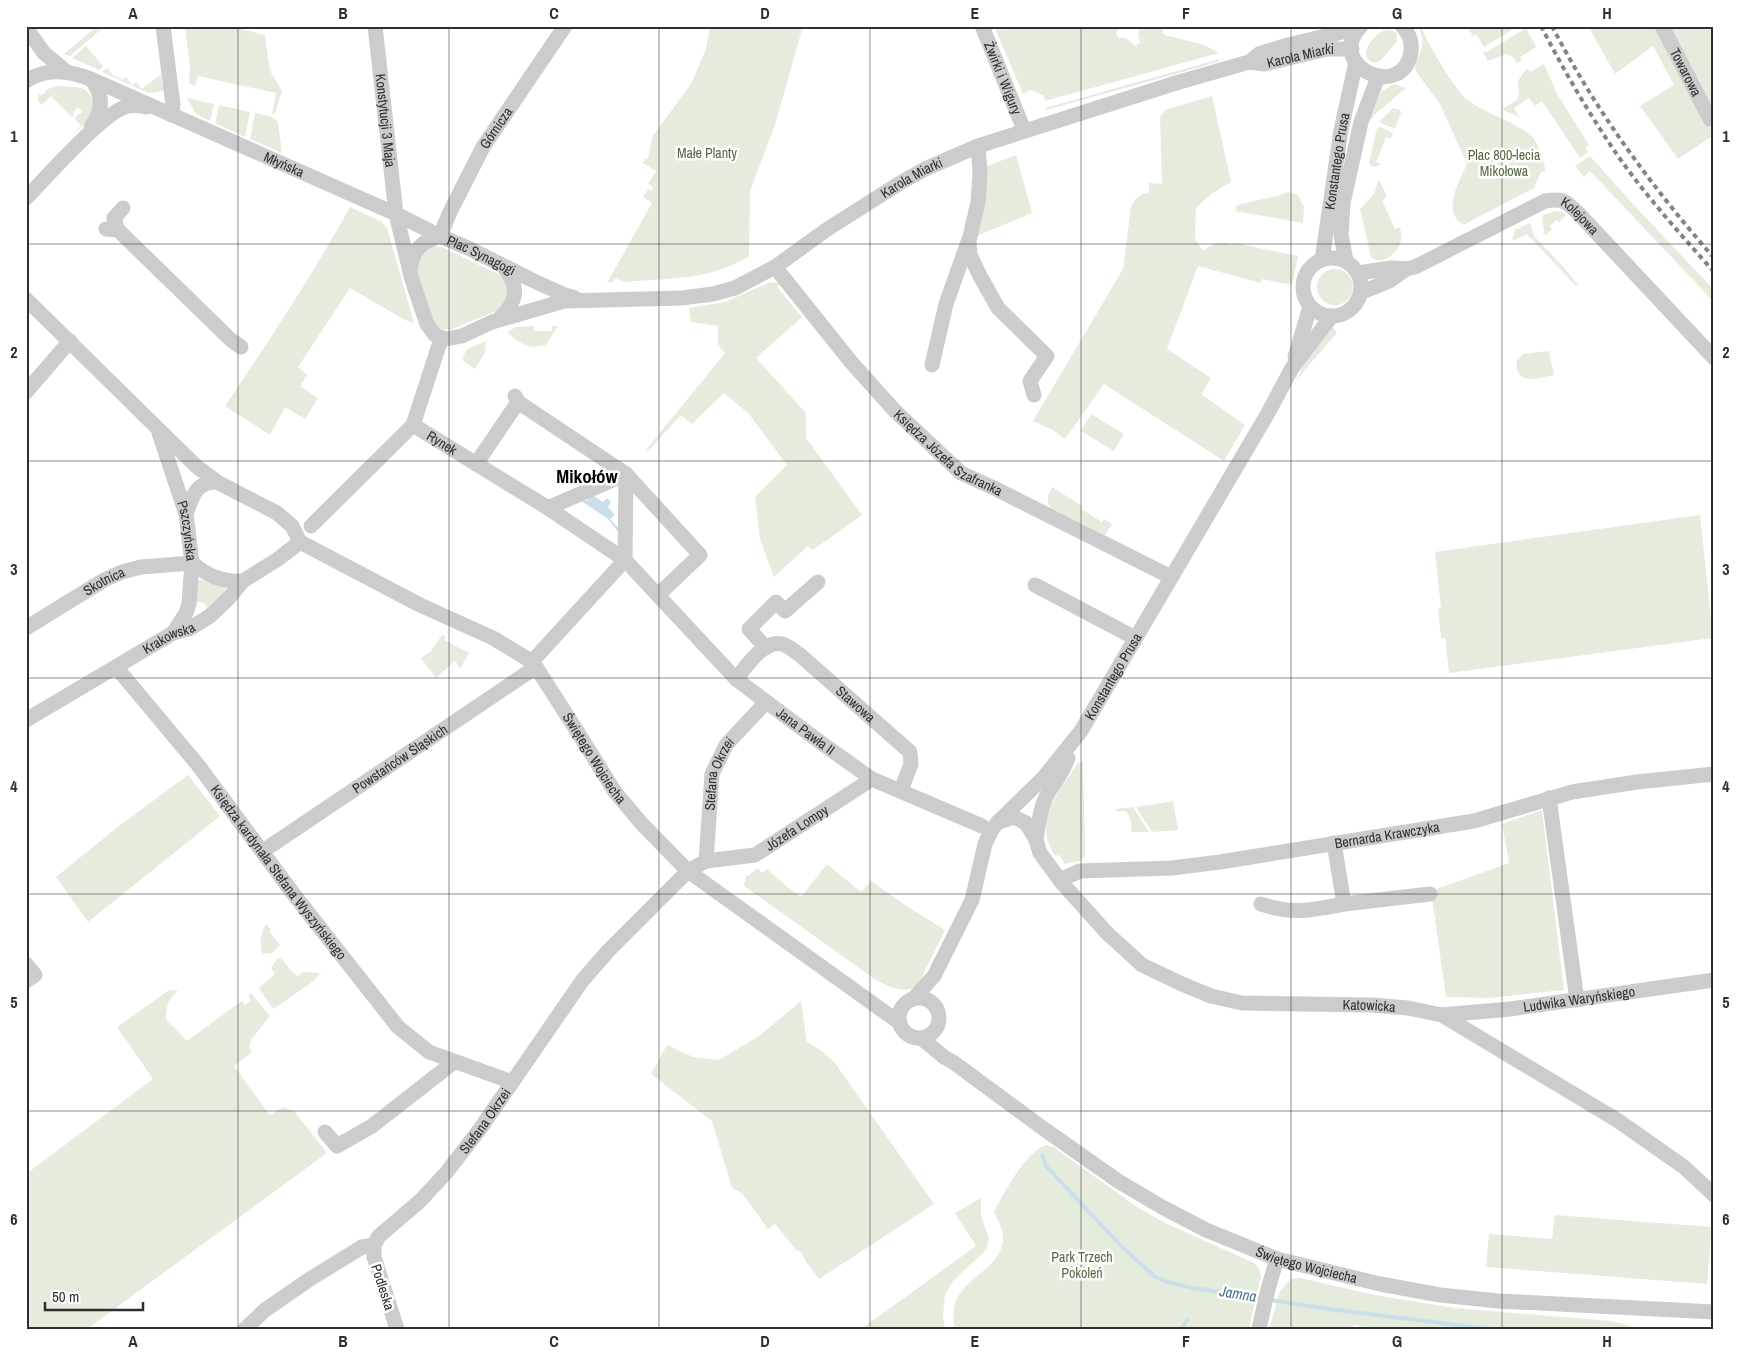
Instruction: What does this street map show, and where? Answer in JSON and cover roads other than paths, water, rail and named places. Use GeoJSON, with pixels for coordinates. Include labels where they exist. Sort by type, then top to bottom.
{"type":"FeatureCollection","features":[{"type":"Feature","properties":{"kind":"street"},"geometry":{"type":"LineString","coordinates":[[26,198],[82,141],[108,117],[119,110],[128,106],[139,106],[166,112],[174,106],[163,26]]}},
{"type":"Feature","properties":{"kind":"street","name":"Konstytucji 3 Maja"},"geometry":{"type":"LineString","coordinates":[[375,26],[396,214]]}},
{"type":"Feature","properties":{"kind":"street","name":"Górnicza"},"geometry":{"type":"LineString","coordinates":[[440,236],[483,147],[565,26]]}},
{"type":"Feature","properties":{"kind":"street","name":"Żwirki i Wigury"},"geometry":{"type":"LineString","coordinates":[[982,26],[1024,130]]}},
{"type":"Feature","properties":{"kind":"street"},"geometry":{"type":"LineString","coordinates":[[1354,56],[1362,69],[1370,74],[1378,77],[1396,74],[1408,62],[1411,45],[1409,36],[1402,26]]}},
{"type":"Feature","properties":{"kind":"street","name":"Towarowa"},"geometry":{"type":"LineString","coordinates":[[1662,26],[1712,121]]}},
{"type":"Feature","properties":{"kind":"street","name":"Karola Miarki"},"geometry":{"type":"LineString","coordinates":[[499,319],[564,301],[672,298],[713,294],[751,281],[775,267],[874,198],[925,169],[978,146],[1024,130],[1249,62],[1259,54],[1360,27]]}},
{"type":"Feature","properties":{"kind":"street","name":"Konstantego Prusa"},"geometry":{"type":"LineString","coordinates":[[1322,260],[1354,56],[1355,34],[1360,27]]}},
{"type":"Feature","properties":{"kind":"street","name":"Młyńska"},"geometry":{"type":"LineString","coordinates":[[30,34],[44,53],[67,72]]}},
{"type":"Feature","properties":{"kind":"street","name":"Młyńska"},"geometry":{"type":"LineString","coordinates":[[28,79],[38,62],[38,53],[30,34]]}},
{"type":"Feature","properties":{"kind":"street","name":"Karola Miarki"},"geometry":{"type":"LineString","coordinates":[[1249,62],[1264,64],[1327,49],[1354,56]]}},
{"type":"Feature","properties":{"kind":"street","name":"Młyńska"},"geometry":{"type":"LineString","coordinates":[[28,79],[58,71],[91,80],[396,214]]}},
{"type":"Feature","properties":{"kind":"street","name":"Konstantego Prusa"},"geometry":{"type":"LineString","coordinates":[[1346,261],[1341,235],[1343,203],[1361,122],[1378,77]]}},
{"type":"Feature","properties":{"kind":"street"},"geometry":{"type":"LineString","coordinates":[[82,141],[96,121],[100,111],[100,96],[91,80]]}},
{"type":"Feature","properties":{"kind":"street"},"geometry":{"type":"LineString","coordinates":[[932,365],[946,304],[969,241],[978,202],[980,173],[978,146]]}},
{"type":"Feature","properties":{"kind":"street","name":"Kolejowa"},"geometry":{"type":"LineString","coordinates":[[1358,273],[1391,268],[1406,269],[1415,267],[1545,201],[1563,200],[1579,214],[1714,358]]}},
{"type":"Feature","properties":{"kind":"street"},"geometry":{"type":"LineString","coordinates":[[396,214],[410,271],[427,324],[435,335],[441,339],[462,336],[499,319]]}},
{"type":"Feature","properties":{"kind":"street","name":"Plac Synagogi"},"geometry":{"type":"LineString","coordinates":[[396,214],[503,266],[514,284],[515,296],[509,309],[499,319]]}},
{"type":"Feature","properties":{"kind":"street"},"geometry":{"type":"LineString","coordinates":[[118,221],[231,340],[240,347]]}},
{"type":"Feature","properties":{"kind":"street","name":"Plac Synagogi"},"geometry":{"type":"LineString","coordinates":[[410,271],[411,262],[418,247],[427,240],[440,236]]}},
{"type":"Feature","properties":{"kind":"street"},"geometry":{"type":"LineString","coordinates":[[969,241],[970,255],[998,308],[1047,356],[1030,380],[1034,395]]}},
{"type":"Feature","properties":{"kind":"street"},"geometry":{"type":"LineString","coordinates":[[1339,258],[1346,261],[1358,273],[1362,286],[1359,300],[1349,312],[1343,315],[1331,317],[1316,312],[1310,307],[1303,289],[1307,271],[1314,264],[1322,260],[1339,258]]}},
{"type":"Feature","properties":{"kind":"street","name":"Karola Miarki"},"geometry":{"type":"LineString","coordinates":[[503,266],[565,295],[586,300]]}},
{"type":"Feature","properties":{"kind":"street","name":"Księdza Józefa Szafranka"},"geometry":{"type":"LineString","coordinates":[[775,267],[851,362],[888,404],[961,473],[1003,492],[1170,577]]}},
{"type":"Feature","properties":{"kind":"street","name":"Kolejowa"},"geometry":{"type":"LineString","coordinates":[[1362,292],[1389,281],[1406,269]]}},
{"type":"Feature","properties":{"kind":"street","name":"Pszczyńska"},"geometry":{"type":"LineString","coordinates":[[26,298],[196,466],[218,482],[277,513],[292,526],[300,542]]}},
{"type":"Feature","properties":{"kind":"street","name":"Konstantego Prusa"},"geometry":{"type":"LineString","coordinates":[[1292,368],[1310,307]]}},
{"type":"Feature","properties":{"kind":"street","name":"Konstantego Prusa"},"geometry":{"type":"LineString","coordinates":[[911,1001],[934,977],[972,900],[985,844],[998,822],[1038,784],[1081,732],[1170,577],[1268,413],[1292,368],[1331,317]]}},
{"type":"Feature","properties":{"kind":"street"},"geometry":{"type":"LineString","coordinates":[[311,526],[413,425],[441,339]]}},
{"type":"Feature","properties":{"kind":"street"},"geometry":{"type":"LineString","coordinates":[[26,392],[70,340]]}},
{"type":"Feature","properties":{"kind":"street"},"geometry":{"type":"LineString","coordinates":[[473,462],[516,399],[626,474],[700,555],[658,595]]}},
{"type":"Feature","properties":{"kind":"street","name":"Rynek"},"geometry":{"type":"LineString","coordinates":[[413,425],[548,508]]}},
{"type":"Feature","properties":{"kind":"street","name":"Pszczyńska"},"geometry":{"type":"LineString","coordinates":[[158,428],[186,514],[192,563],[190,604],[173,633]]}},
{"type":"Feature","properties":{"kind":"street"},"geometry":{"type":"LineString","coordinates":[[548,508],[626,474]]}},
{"type":"Feature","properties":{"kind":"street"},"geometry":{"type":"LineString","coordinates":[[624,560],[626,474]]}},
{"type":"Feature","properties":{"kind":"street"},"geometry":{"type":"LineString","coordinates":[[186,514],[198,487],[207,482],[218,482]]}},
{"type":"Feature","properties":{"kind":"street","name":"Jana Pawła II"},"geometry":{"type":"LineString","coordinates":[[548,508],[624,560],[736,679],[766,702],[872,779],[982,826]]}},
{"type":"Feature","properties":{"kind":"street","name":"Krakowska"},"geometry":{"type":"LineString","coordinates":[[26,720],[173,633],[189,629],[210,616],[243,581],[300,542]]}},
{"type":"Feature","properties":{"kind":"street","name":"Świętego Wojciecha"},"geometry":{"type":"LineString","coordinates":[[300,542],[420,605],[493,638],[536,662],[615,792],[632,814],[688,871],[900,1023]]}},
{"type":"Feature","properties":{"kind":"street","name":"Powstańców Śląskich"},"geometry":{"type":"LineString","coordinates":[[263,851],[536,662],[624,560]]}},
{"type":"Feature","properties":{"kind":"street"},"geometry":{"type":"LineString","coordinates":[[192,563],[214,578],[230,582],[243,581]]}},
{"type":"Feature","properties":{"kind":"street","name":"Skotnica"},"geometry":{"type":"LineString","coordinates":[[26,628],[104,580],[122,572],[141,567],[192,563]]}},
{"type":"Feature","properties":{"kind":"street"},"geometry":{"type":"LineString","coordinates":[[736,679],[762,649],[766,648],[749,629],[776,602],[785,611],[818,582]]}},
{"type":"Feature","properties":{"kind":"street"},"geometry":{"type":"LineString","coordinates":[[1035,585],[1136,638]]}},
{"type":"Feature","properties":{"kind":"street","name":"Stawowa"},"geometry":{"type":"LineString","coordinates":[[766,648],[773,644],[782,644],[800,655],[910,752],[911,764],[901,790]]}},
{"type":"Feature","properties":{"kind":"street","name":"Księdza kardynała Stefana Wyszyńskiego"},"geometry":{"type":"LineString","coordinates":[[116,667],[198,765],[301,903],[398,1027],[429,1052],[512,1082]]}},
{"type":"Feature","properties":{"kind":"street","name":"Stefana Okrzei"},"geometry":{"type":"LineString","coordinates":[[706,861],[712,774],[726,745],[766,702]]}},
{"type":"Feature","properties":{"kind":"street"},"geometry":{"type":"LineString","coordinates":[[1036,840],[1038,823],[1046,797],[1065,765],[1073,742]]}},
{"type":"Feature","properties":{"kind":"street","name":"Bernarda Krawczyka"},"geometry":{"type":"LineString","coordinates":[[1062,883],[1066,877],[1074,872],[1172,868],[1220,862],[1474,821],[1572,792],[1637,782],[1714,774]]}},
{"type":"Feature","properties":{"kind":"street","name":"Józefa Lompy"},"geometry":{"type":"LineString","coordinates":[[688,871],[706,861],[755,855],[872,779]]}},
{"type":"Feature","properties":{"kind":"street"},"geometry":{"type":"LineString","coordinates":[[1549,798],[1576,1000]]}},
{"type":"Feature","properties":{"kind":"street","name":"Katowicka"},"geometry":{"type":"LineString","coordinates":[[998,822],[1014,817],[1026,823],[1036,840],[1040,853],[1062,883],[1107,932],[1142,965],[1211,996],[1242,1003],[1372,1005],[1408,1008],[1442,1015],[1617,1120],[1684,1167],[1714,1195]]}},
{"type":"Feature","properties":{"kind":"street"},"geometry":{"type":"LineString","coordinates":[[1334,843],[1344,904]]}},
{"type":"Feature","properties":{"kind":"street","name":"Stefana Okrzei"},"geometry":{"type":"LineString","coordinates":[[245,1329],[265,1310],[310,1279],[362,1247],[374,1245],[379,1236],[420,1201],[446,1173],[480,1130],[582,980],[608,951],[688,871]]}},
{"type":"Feature","properties":{"kind":"street"},"geometry":{"type":"LineString","coordinates":[[1261,904],[1277,910],[1295,911],[1430,894]]}},
{"type":"Feature","properties":{"kind":"street"},"geometry":{"type":"LineString","coordinates":[[26,964],[35,975],[26,981]]}},
{"type":"Feature","properties":{"kind":"street","name":"Konstantego Prusa"},"geometry":{"type":"LineString","coordinates":[[931,1002],[934,977]]}},
{"type":"Feature","properties":{"kind":"street","name":"Ludwika Waryńskiego"},"geometry":{"type":"LineString","coordinates":[[1442,1015],[1576,1000],[1714,980]]}},
{"type":"Feature","properties":{"kind":"street"},"geometry":{"type":"LineString","coordinates":[[874,1004],[897,1005],[911,1001],[925,999],[931,1002],[938,1010],[937,1027],[933,1032],[921,1038],[915,1038],[906,1033],[900,1023],[900,1011],[911,1001]]}},
{"type":"Feature","properties":{"kind":"street"},"geometry":{"type":"LineString","coordinates":[[1488,1041],[1486,1028],[1489,1017],[1496,1010]]}},
{"type":"Feature","properties":{"kind":"street"},"geometry":{"type":"LineString","coordinates":[[1472,1032],[1472,1021],[1477,1012]]}},
{"type":"Feature","properties":{"kind":"street","name":"Świętego Wojciecha"},"geometry":{"type":"LineString","coordinates":[[937,1027],[953,1062]]}},
{"type":"Feature","properties":{"kind":"street","name":"Świętego Wojciecha"},"geometry":{"type":"LineString","coordinates":[[921,1038],[944,1057],[1118,1181],[1206,1230],[1277,1259],[1380,1284],[1440,1295],[1509,1301],[1714,1312]]}},
{"type":"Feature","properties":{"kind":"street"},"geometry":{"type":"LineString","coordinates":[[325,1132],[337,1146],[372,1126],[454,1062]]}},
{"type":"Feature","properties":{"kind":"street","name":"Podleska"},"geometry":{"type":"LineString","coordinates":[[374,1245],[374,1258],[397,1329]]}},
{"type":"Feature","properties":{"kind":"street"},"geometry":{"type":"LineString","coordinates":[[1260,1329],[1268,1289],[1277,1259]]}},
{"type":"Feature","properties":{"kind":"water"},"geometry":{"type":"Polygon","coordinates":[[[591,494],[603,502],[607,498],[611,502],[608,507],[615,515],[610,519],[622,532],[620,534],[608,519],[577,498],[578,496],[587,501],[591,494]]]}},
{"type":"Feature","properties":{"kind":"waterway","name":"Jamna"},"geometry":{"type":"LineString","coordinates":[[1042,1155],[1046,1166],[1121,1246],[1154,1276],[1167,1282],[1188,1287],[1263,1299]]}},
{"type":"Feature","properties":{"kind":"waterway","name":"Jamna"},"geometry":{"type":"LineString","coordinates":[[1270,1300],[1489,1329]]}},
{"type":"Feature","properties":{"kind":"waterway"},"geometry":{"type":"LineString","coordinates":[[1181,1329],[1187,1320]]}},
{"type":"Feature","properties":{"kind":"railway"},"geometry":{"type":"LineString","coordinates":[[1541,26],[1563,68],[1616,153],[1656,205],[1714,272]]}},
{"type":"Feature","properties":{"kind":"railway"},"geometry":{"type":"LineString","coordinates":[[1552,26],[1587,88],[1626,147],[1669,204],[1714,258]]}},
{"type":"Feature","properties":{"kind":"district","name":"Mikołów"},"geometry":{"type":"Point","coordinates":[587,476]}},
{"type":"Feature","properties":{"kind":"park label","name":"Małe Planty"},"geometry":{"type":"Point","coordinates":[707,153]}},
{"type":"Feature","properties":{"kind":"park label","name":"Plac 800-lecia Mikołowa"},"geometry":{"type":"Point","coordinates":[1504,164]}},
{"type":"Feature","properties":{"kind":"park label","name":"Park Trzech Pokoleń"},"geometry":{"type":"Point","coordinates":[1082,1266]}}]}
